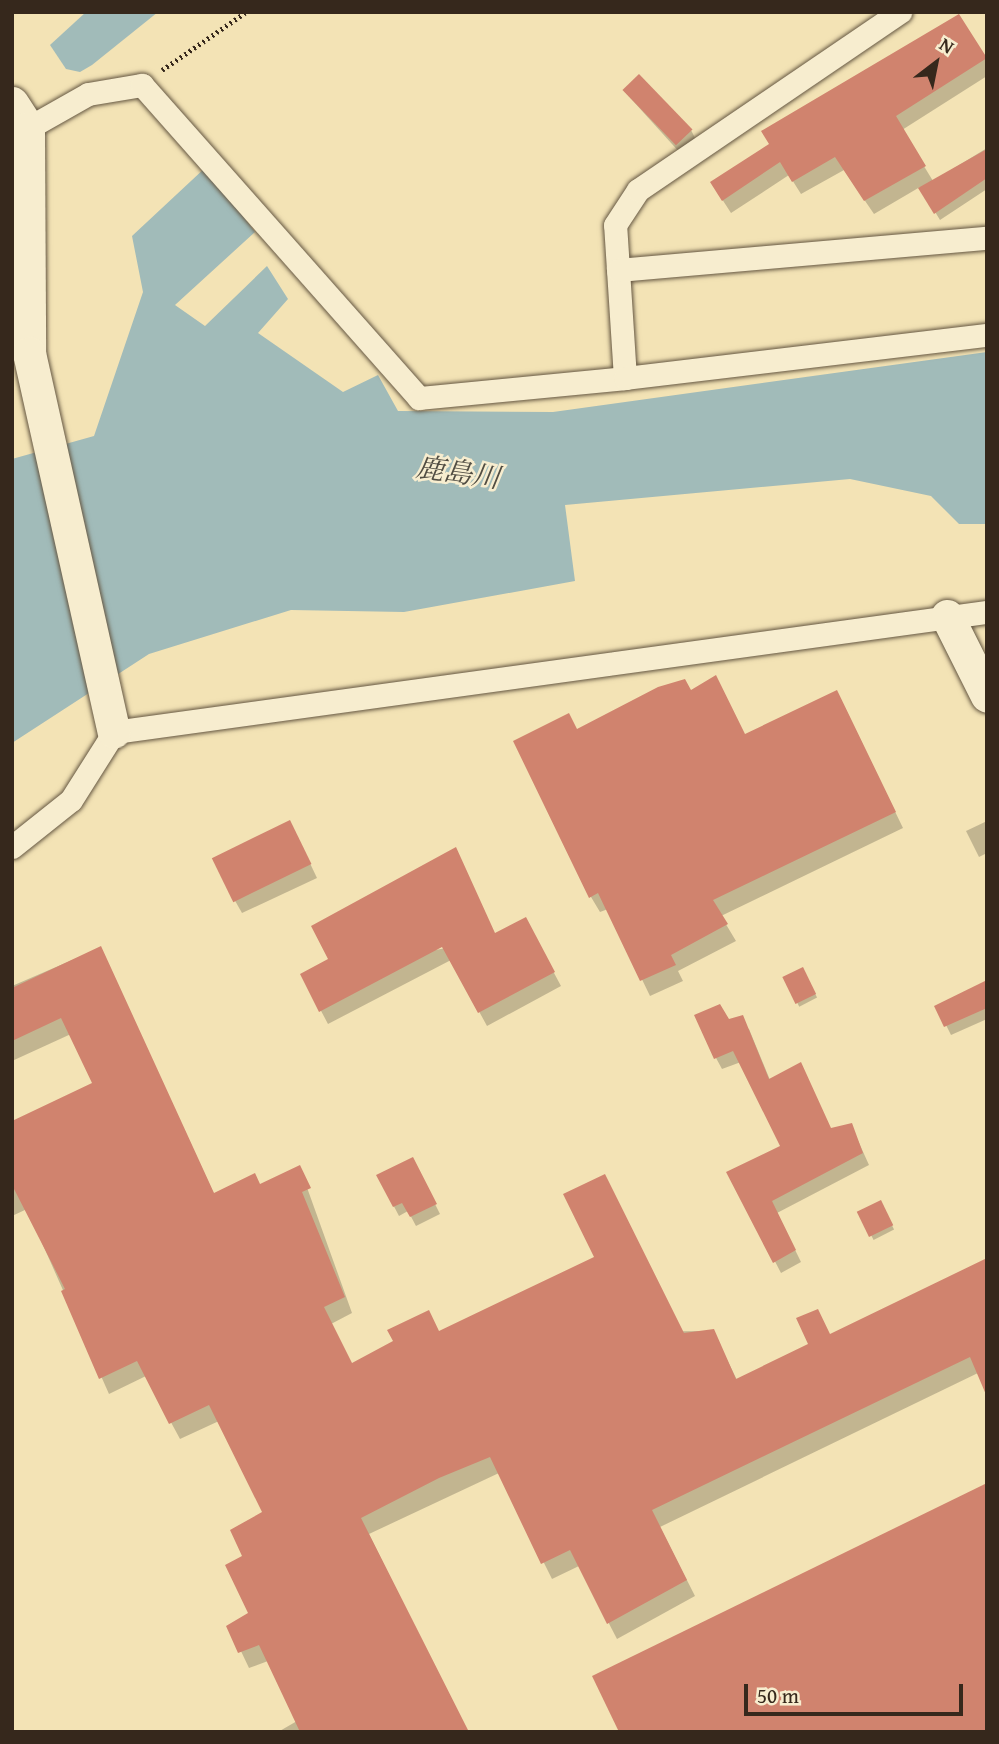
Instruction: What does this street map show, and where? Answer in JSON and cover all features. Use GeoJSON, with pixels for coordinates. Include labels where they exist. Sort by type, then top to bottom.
{"type":"FeatureCollection","features":[{"type":"Feature","properties":{"kind":"street"},"geometry":{"type":"LineString","coordinates":[[625,378],[615,225],[638,190],[900,12]]}},
{"type":"Feature","properties":{"kind":"street"},"geometry":{"type":"LineString","coordinates":[[12,847],[71,800],[114,732],[49,424],[21,356],[20,115],[88,94],[142,85],[419,398],[625,378],[987,335]]}},
{"type":"Feature","properties":{"kind":"street"},"geometry":{"type":"LineString","coordinates":[[618,270],[987,238]]}},
{"type":"Feature","properties":{"kind":"street"},"geometry":{"type":"LineString","coordinates":[[114,732],[987,612]]}},
{"type":"Feature","properties":{"kind":"street"},"geometry":{"type":"LineString","coordinates":[[947,616],[987,696]]}},
{"type":"Feature","properties":{"kind":"path"},"geometry":{"type":"LineString","coordinates":[[142,85],[246,12]]}},
{"type":"Feature","properties":{"kind":"water"},"geometry":{"type":"Polygon","coordinates":[[[86,12],[158,12],[92,65],[80,72],[66,69],[50,45],[86,12]]]}},
{"type":"Feature","properties":{"kind":"water","name":"鹿島川"},"geometry":{"type":"Polygon","coordinates":[[[206,167],[255,232],[175,305],[205,326],[267,266],[288,299],[258,333],[343,392],[378,375],[398,411],[553,412],[987,352],[987,524],[959,524],[931,496],[850,479],[565,505],[575,581],[404,612],[291,610],[149,654],[12,743],[12,459],[94,436],[143,292],[132,236],[206,167]]]}},
{"type":"Feature","properties":{"kind":"building"},"geometry":{"type":"Polygon","coordinates":[[[959,14],[987,58],[896,116],[926,166],[864,201],[835,157],[792,182],[780,162],[722,201],[710,182],[769,144],[761,131],[959,14]]]}},
{"type":"Feature","properties":{"kind":"building"},"geometry":{"type":"Polygon","coordinates":[[[639,74],[692,129],[676,145],[622,90],[639,74]]]}},
{"type":"Feature","properties":{"kind":"building"},"geometry":{"type":"Polygon","coordinates":[[[987,149],[987,178],[934,214],[918,188],[987,149]]]}},
{"type":"Feature","properties":{"kind":"building"},"geometry":{"type":"Polygon","coordinates":[[[716,675],[745,734],[837,690],[896,812],[713,900],[728,924],[671,955],[676,965],[640,981],[598,893],[589,898],[513,741],[569,713],[577,729],[658,687],[685,679],[691,690],[716,675]]]}},
{"type":"Feature","properties":{"kind":"building"},"geometry":{"type":"Polygon","coordinates":[[[290,820],[311,864],[233,902],[212,858],[290,820]]]}},
{"type":"Feature","properties":{"kind":"building"},"geometry":{"type":"Polygon","coordinates":[[[456,847],[495,933],[526,917],[555,972],[478,1013],[442,947],[319,1012],[300,974],[328,959],[311,926],[456,847]]]}},
{"type":"Feature","properties":{"kind":"building"},"geometry":{"type":"Polygon","coordinates":[[[101,946],[214,1193],[255,1173],[260,1184],[300,1165],[311,1188],[302,1192],[345,1297],[324,1307],[352,1363],[393,1341],[387,1330],[429,1310],[439,1331],[594,1257],[563,1194],[605,1174],[684,1333],[714,1329],[736,1379],[808,1344],[796,1318],[818,1309],[830,1334],[987,1258],[987,1397],[970,1357],[652,1510],[687,1580],[607,1624],[570,1550],[541,1564],[490,1457],[439,1478],[361,1518],[469,1732],[300,1732],[259,1645],[238,1653],[226,1626],[248,1613],[225,1565],[242,1556],[230,1530],[262,1512],[209,1405],[169,1424],[137,1361],[99,1379],[61,1291],[65,1289],[12,1185],[12,1121],[92,1083],[61,1018],[12,1041],[12,988],[101,946]]]}},
{"type":"Feature","properties":{"kind":"building"},"geometry":{"type":"Polygon","coordinates":[[[803,967],[816,994],[795,1004],[782,977],[803,967]]]}},
{"type":"Feature","properties":{"kind":"building"},"geometry":{"type":"Polygon","coordinates":[[[987,980],[987,1008],[944,1027],[934,1006],[987,980]]]}},
{"type":"Feature","properties":{"kind":"building"},"geometry":{"type":"Polygon","coordinates":[[[720,1004],[729,1019],[743,1015],[769,1079],[801,1062],[831,1128],[852,1123],[863,1153],[772,1201],[796,1250],[773,1263],[726,1172],[780,1146],[733,1051],[714,1059],[694,1015],[720,1004]]]}},
{"type":"Feature","properties":{"kind":"building"},"geometry":{"type":"Polygon","coordinates":[[[413,1157],[437,1204],[410,1217],[402,1203],[393,1207],[376,1175],[413,1157]]]}},
{"type":"Feature","properties":{"kind":"building"},"geometry":{"type":"Polygon","coordinates":[[[881,1200],[893,1225],[869,1237],[857,1212],[881,1200]]]}},
{"type":"Feature","properties":{"kind":"building"},"geometry":{"type":"Polygon","coordinates":[[[987,1483],[987,1732],[619,1732],[592,1676],[987,1483]]]}}]}
